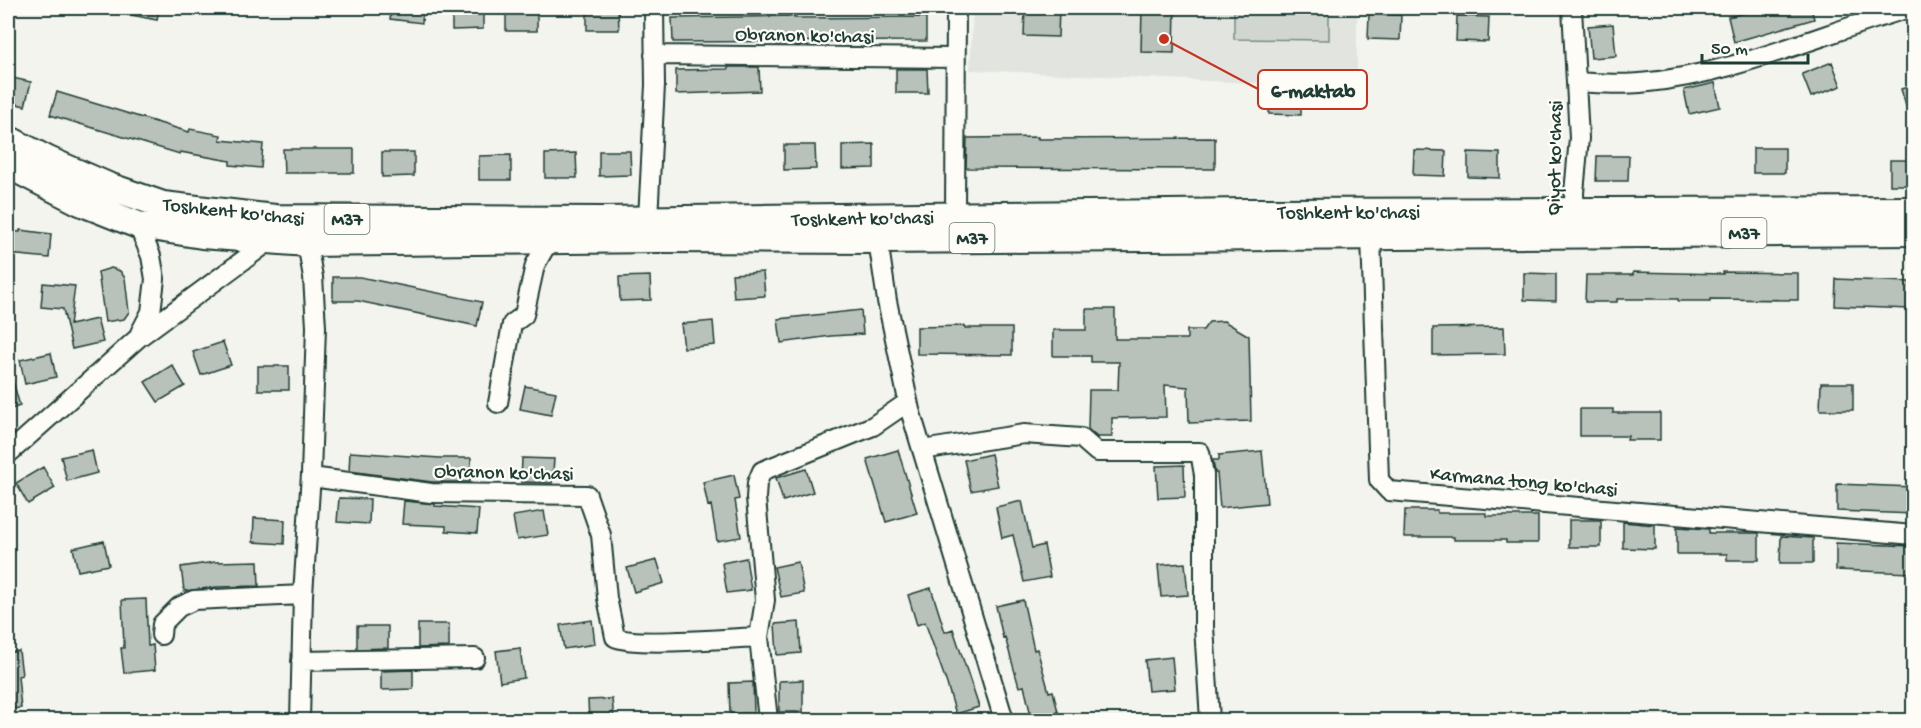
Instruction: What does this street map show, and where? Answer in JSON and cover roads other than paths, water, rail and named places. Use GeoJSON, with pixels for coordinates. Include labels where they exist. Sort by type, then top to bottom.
{"type":"FeatureCollection","features":[{"type":"Feature","properties":{"kind":"highway","name":"Toshkent ko'chasi"},"geometry":{"type":"LineString","coordinates":[[8,139],[48,160],[108,186],[163,205],[275,218],[648,219],[955,216],[1575,223],[1914,232]]}},
{"type":"Feature","properties":{"kind":"highway","name":"Toshkent ko'chasi"},"geometry":{"type":"LineString","coordinates":[[8,165],[80,202],[138,225],[202,235],[268,242],[307,243],[1371,236],[1575,223],[1914,210]]}},
{"type":"Feature","properties":{"kind":"street"},"geometry":{"type":"LineString","coordinates":[[648,219],[654,8]]}},
{"type":"Feature","properties":{"kind":"street"},"geometry":{"type":"LineString","coordinates":[[955,216],[956,8]]}},
{"type":"Feature","properties":{"kind":"street","name":"Qiyot ko'chasi"},"geometry":{"type":"LineString","coordinates":[[1572,8],[1579,138],[1574,193],[1575,223]]}},
{"type":"Feature","properties":{"kind":"street","name":"Qiyot ko'chasi"},"geometry":{"type":"LineString","coordinates":[[1576,82],[1640,83],[1707,72],[1786,50],[1863,21],[1909,8]]}},
{"type":"Feature","properties":{"kind":"street","name":"Obranon ko'chasi"},"geometry":{"type":"LineString","coordinates":[[654,55],[955,58]]}},
{"type":"Feature","properties":{"kind":"street"},"geometry":{"type":"LineString","coordinates":[[138,225],[151,256],[155,279],[151,312],[138,338]]}},
{"type":"Feature","properties":{"kind":"street","name":"Karmana tong ko'chasi"},"geometry":{"type":"LineString","coordinates":[[1371,236],[1379,480],[1389,491],[1914,535]]}},
{"type":"Feature","properties":{"kind":"street"},"geometry":{"type":"LineString","coordinates":[[878,240],[887,301],[908,402],[1004,720]]}},
{"type":"Feature","properties":{"kind":"street"},"geometry":{"type":"LineString","coordinates":[[8,454],[138,338],[268,242]]}},
{"type":"Feature","properties":{"kind":"street"},"geometry":{"type":"LineString","coordinates":[[498,403],[512,324],[524,315],[535,265],[548,242]]}},
{"type":"Feature","properties":{"kind":"street"},"geometry":{"type":"LineString","coordinates":[[300,720],[303,595],[311,477],[316,327],[314,277],[307,243]]}},
{"type":"Feature","properties":{"kind":"street"},"geometry":{"type":"LineString","coordinates":[[768,720],[759,638],[765,600],[756,498],[757,483],[762,471],[873,426],[908,402]]}},
{"type":"Feature","properties":{"kind":"street"},"geometry":{"type":"LineString","coordinates":[[922,450],[1024,434],[1081,438],[1097,452],[1200,452],[1204,475],[1204,627],[1210,720]]}},
{"type":"Feature","properties":{"kind":"street","name":"Obranon ko'chasi"},"geometry":{"type":"LineString","coordinates":[[311,477],[430,493],[587,495],[602,535],[607,598],[615,637],[622,641],[759,638]]}},
{"type":"Feature","properties":{"kind":"street"},"geometry":{"type":"LineString","coordinates":[[162,635],[162,624],[179,607],[194,600],[303,595]]}},
{"type":"Feature","properties":{"kind":"street"},"geometry":{"type":"LineString","coordinates":[[301,661],[475,658]]}},
{"type":"Feature","properties":{"kind":"place","name":"6-maktab"},"geometry":{"type":"Point","coordinates":[1164,39]}}]}
